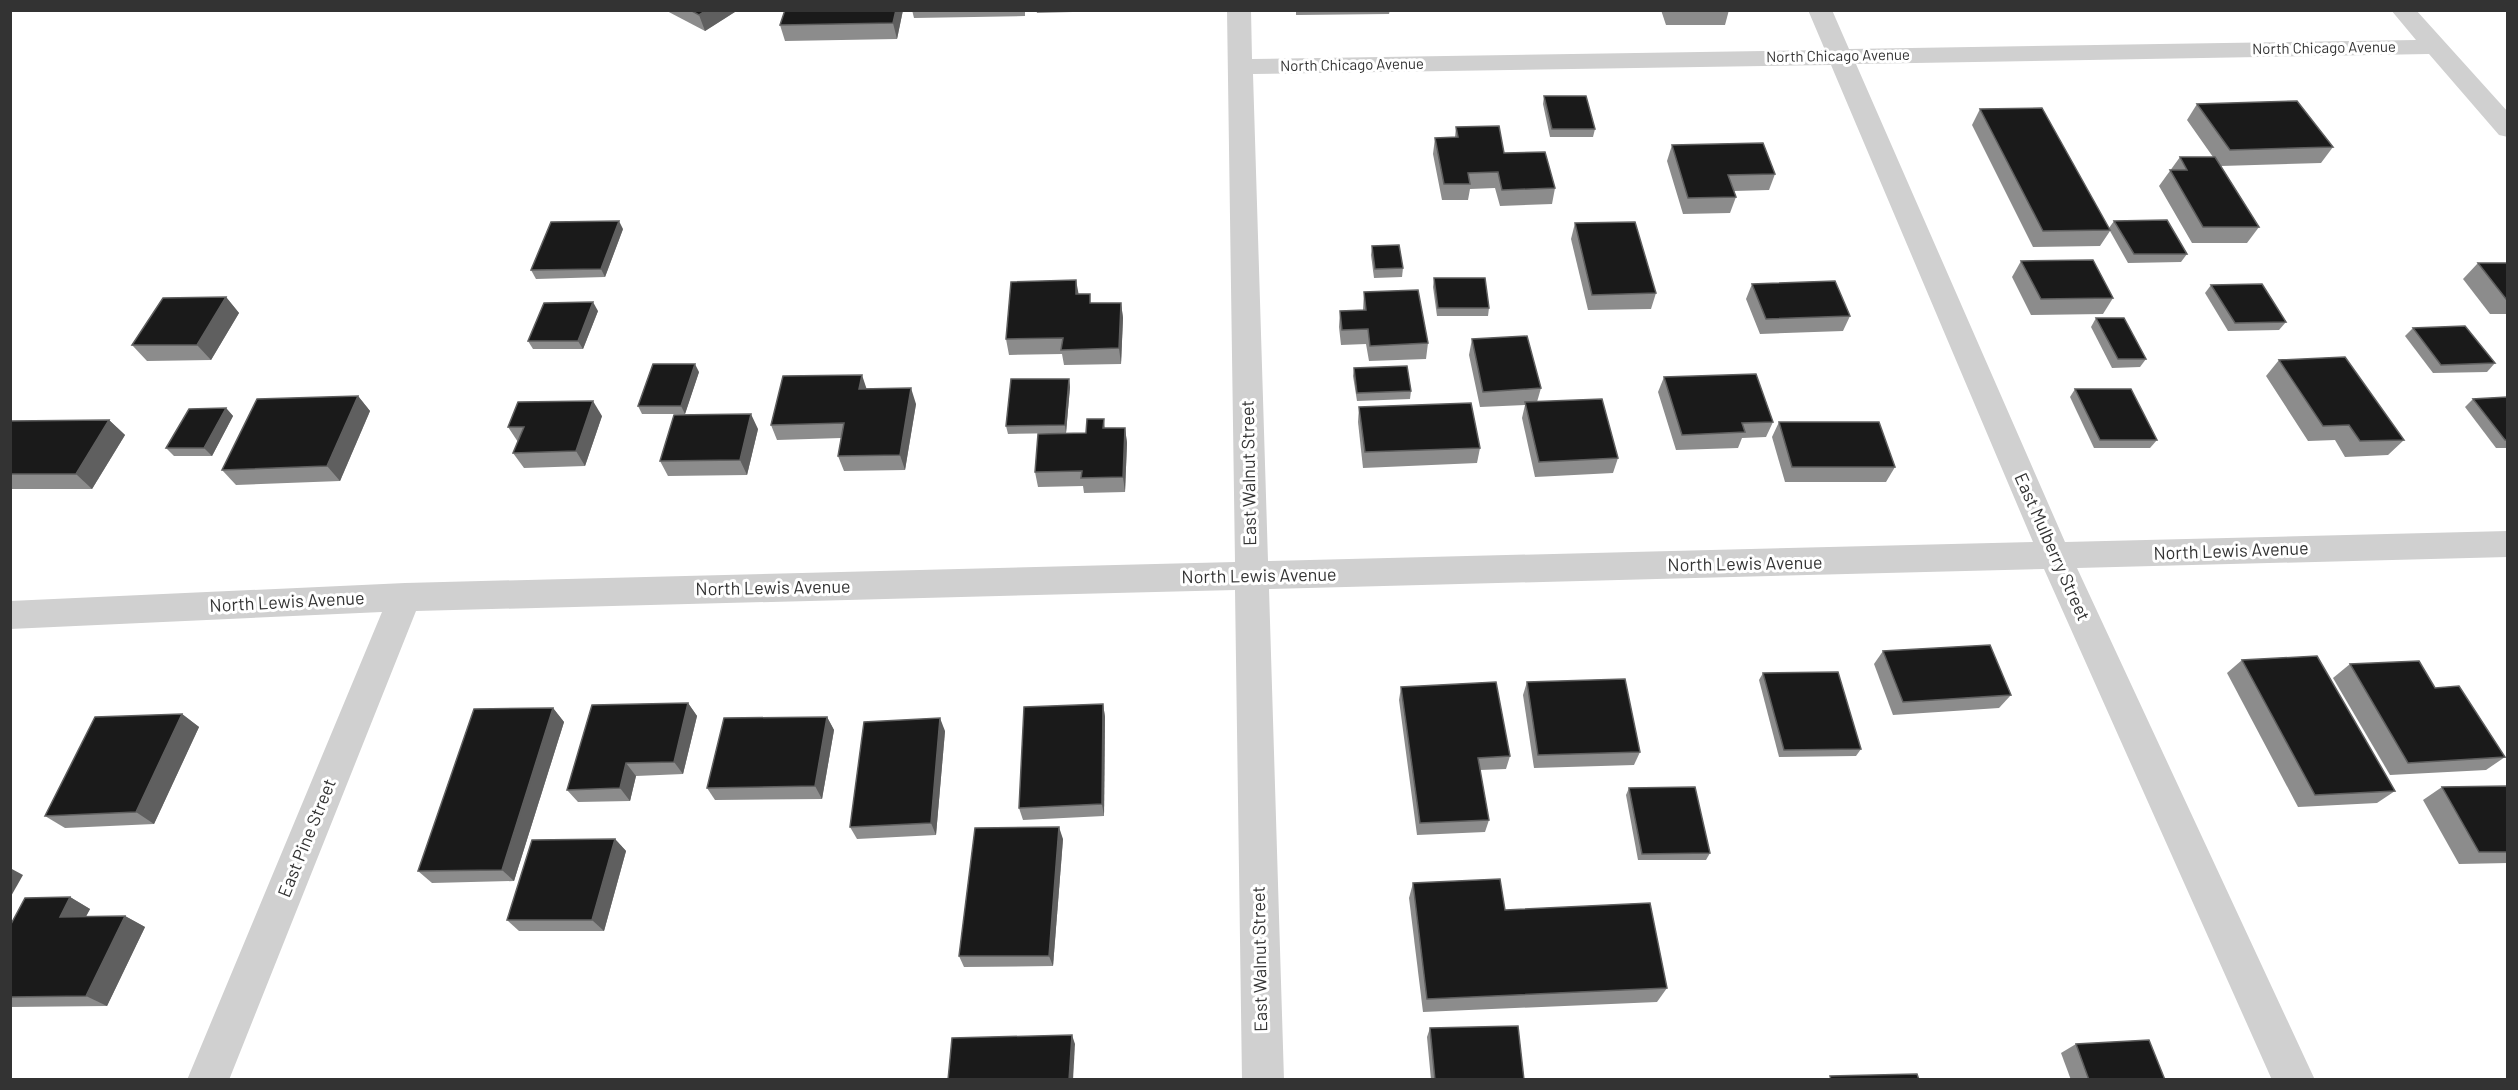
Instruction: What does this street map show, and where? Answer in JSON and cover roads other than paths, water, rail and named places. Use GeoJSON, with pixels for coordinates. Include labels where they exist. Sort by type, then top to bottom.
{"type":"FeatureCollection","features":[{"type":"Feature","properties":{"kind":"street","name":"East Walnut Street"},"geometry":{"type":"LineString","coordinates":[[1239,10],[1263,1080]]}},
{"type":"Feature","properties":{"kind":"street","name":"East Mulberry Street"},"geometry":{"type":"LineString","coordinates":[[1820,10],[2055,556],[2294,1080]]}},
{"type":"Feature","properties":{"kind":"street"},"geometry":{"type":"LineString","coordinates":[[2403,10],[2508,129]]}},
{"type":"Feature","properties":{"kind":"street","name":"North Chicago Avenue"},"geometry":{"type":"LineString","coordinates":[[1241,67],[2435,46]]}},
{"type":"Feature","properties":{"kind":"street","name":"North Lewis Avenue"},"geometry":{"type":"LineString","coordinates":[[10,615],[405,597],[2508,544]]}},
{"type":"Feature","properties":{"kind":"street","name":"East Pine Street"},"geometry":{"type":"LineString","coordinates":[[208,1080],[405,597]]}}]}
